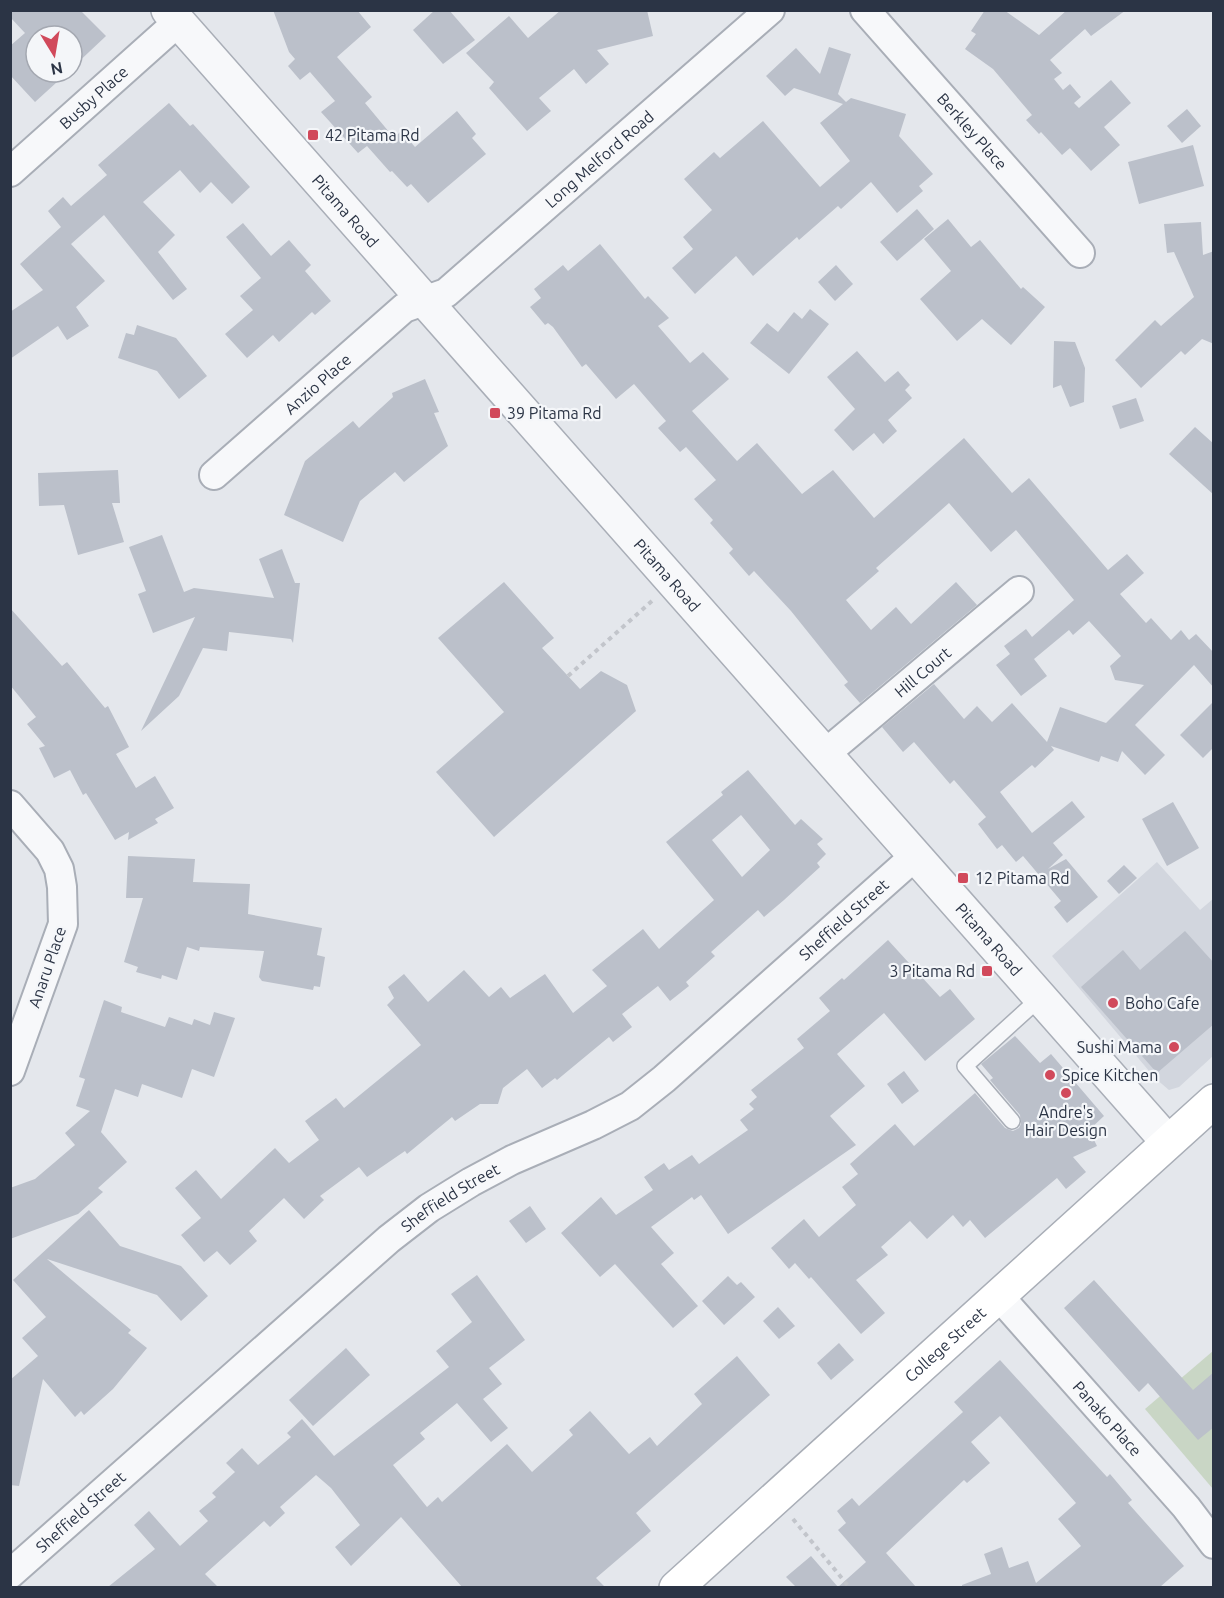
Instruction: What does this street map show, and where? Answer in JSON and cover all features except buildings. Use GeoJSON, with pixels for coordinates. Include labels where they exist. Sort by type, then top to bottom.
{"type":"FeatureCollection","features":[{"type":"Feature","properties":{"kind":"main road","name":"College Street"},"geometry":{"type":"LineString","coordinates":[[676,1587],[1167,1141],[1214,1101]]}},
{"type":"Feature","properties":{"kind":"street","name":"Long Melford Road"},"geometry":{"type":"LineString","coordinates":[[426,300],[446,293],[770,10]]}},
{"type":"Feature","properties":{"kind":"street","name":"Berkley Place"},"geometry":{"type":"LineString","coordinates":[[865,10],[1080,253]]}},
{"type":"Feature","properties":{"kind":"street","name":"Pitama Road"},"geometry":{"type":"LineString","coordinates":[[173,16],[1167,1141]]}},
{"type":"Feature","properties":{"kind":"street","name":"Busby Place"},"geometry":{"type":"LineString","coordinates":[[10,172],[173,16]]}},
{"type":"Feature","properties":{"kind":"street","name":"Anzio Place"},"geometry":{"type":"LineString","coordinates":[[214,475],[404,308],[426,300]]}},
{"type":"Feature","properties":{"kind":"street","name":"Hill Court"},"geometry":{"type":"LineString","coordinates":[[826,753],[1019,591]]}},
{"type":"Feature","properties":{"kind":"street","name":"Anaru Place"},"geometry":{"type":"LineString","coordinates":[[10,805],[50,851],[58,868],[62,886],[63,924],[10,1071]]}},
{"type":"Feature","properties":{"kind":"street","name":"Sheffield Street"},"geometry":{"type":"LineString","coordinates":[[10,1574],[389,1239],[429,1208],[471,1182],[630,1106],[664,1079],[915,856]]}},
{"type":"Feature","properties":{"kind":"street","name":"Panako Place"},"geometry":{"type":"LineString","coordinates":[[998,1295],[1186,1507],[1214,1544]]}},
{"type":"Feature","properties":{"kind":"lane"},"geometry":{"type":"LineString","coordinates":[[1012,1121],[965,1066],[1041,997]]}},
{"type":"Feature","properties":{"kind":"path"},"geometry":{"type":"LineString","coordinates":[[568,676],[673,582]]}},
{"type":"Feature","properties":{"kind":"path"},"geometry":{"type":"LineString","coordinates":[[774,1499],[850,1587]]}},
{"type":"Feature","properties":{"kind":"shaded area"},"geometry":{"type":"Polygon","coordinates":[[[1157,862],[1200,910],[1213,899],[1213,1056],[1179,1087],[1169,1090],[1155,1078],[1052,956],[1157,862]]]}},
{"type":"Feature","properties":{"kind":"green space"},"geometry":{"type":"Polygon","coordinates":[[[1213,1351],[1213,1489],[1145,1409],[1213,1351]]]}},
{"type":"Feature","properties":{"kind":"place","name":"42 Pitama Rd"},"geometry":{"type":"Point","coordinates":[313,135]}},
{"type":"Feature","properties":{"kind":"place","name":"39 Pitama Rd"},"geometry":{"type":"Point","coordinates":[495,413]}},
{"type":"Feature","properties":{"kind":"place","name":"12 Pitama Rd"},"geometry":{"type":"Point","coordinates":[963,878]}},
{"type":"Feature","properties":{"kind":"place","name":"3 Pitama Rd"},"geometry":{"type":"Point","coordinates":[987,971]}},
{"type":"Feature","properties":{"kind":"place","name":"Boho Cafe"},"geometry":{"type":"Point","coordinates":[1113,1003]}},
{"type":"Feature","properties":{"kind":"place","name":"Sushi Mama"},"geometry":{"type":"Point","coordinates":[1174,1047]}},
{"type":"Feature","properties":{"kind":"place","name":"Spice Kitchen"},"geometry":{"type":"Point","coordinates":[1050,1075]}},
{"type":"Feature","properties":{"kind":"place","name":"Andre's Hair Design"},"geometry":{"type":"Point","coordinates":[1066,1093]}}]}
